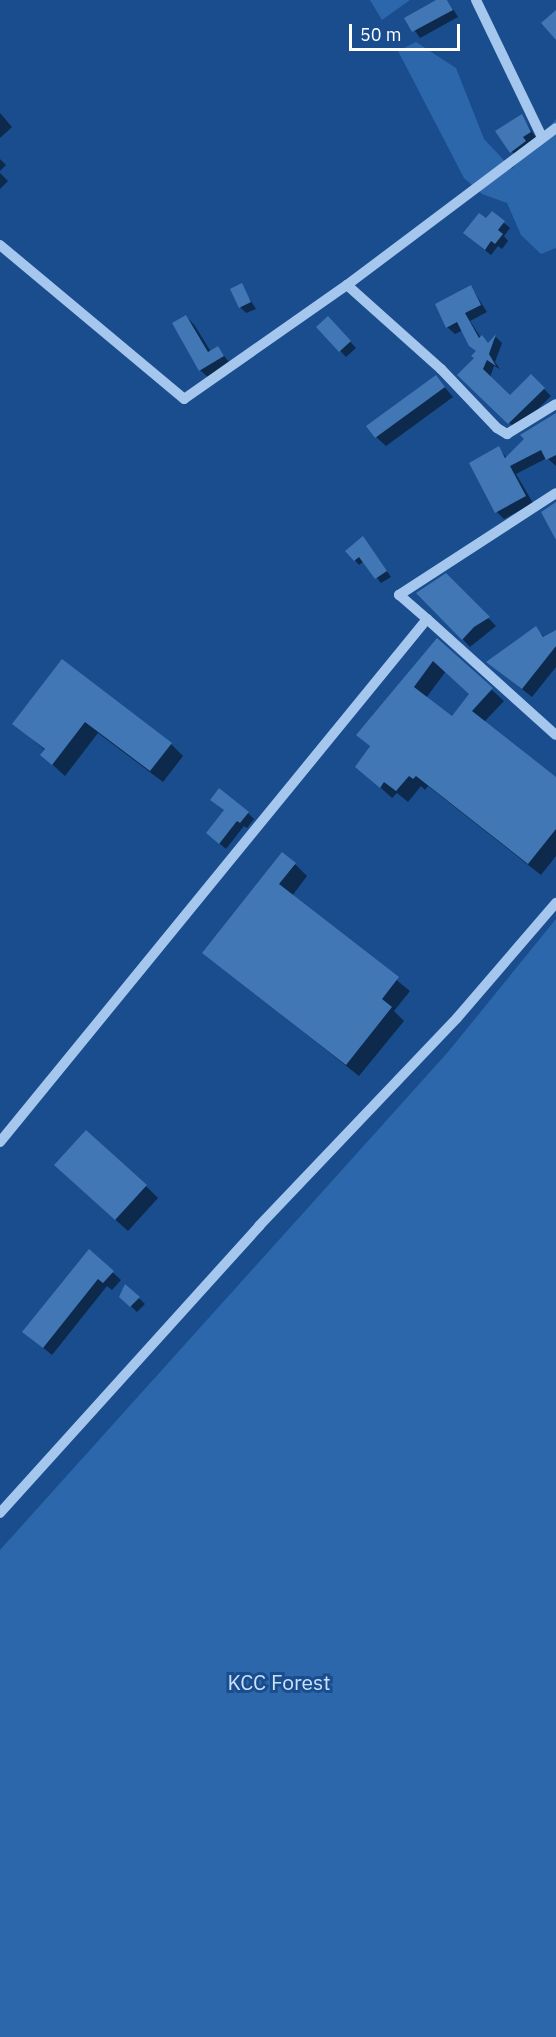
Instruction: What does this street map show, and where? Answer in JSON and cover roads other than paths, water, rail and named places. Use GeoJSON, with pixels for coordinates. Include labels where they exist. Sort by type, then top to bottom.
{"type":"FeatureCollection","features":[{"type":"Feature","properties":{"kind":"street"},"geometry":{"type":"LineString","coordinates":[[476,0],[542,137]]}},
{"type":"Feature","properties":{"kind":"street"},"geometry":{"type":"LineString","coordinates":[[0,245],[184,399],[347,285],[556,128]]}},
{"type":"Feature","properties":{"kind":"street"},"geometry":{"type":"LineString","coordinates":[[347,285],[441,369],[507,434],[556,404]]}},
{"type":"Feature","properties":{"kind":"street"},"geometry":{"type":"LineString","coordinates":[[556,493],[399,595],[556,735]]}},
{"type":"Feature","properties":{"kind":"street"},"geometry":{"type":"LineString","coordinates":[[0,1142],[427,620]]}},
{"type":"Feature","properties":{"kind":"street"},"geometry":{"type":"LineString","coordinates":[[0,1513],[259,1226],[457,1018],[556,903]]}},
{"type":"Feature","properties":{"kind":"park label","name":"KCC Forest"},"geometry":{"type":"Point","coordinates":[279,1682]}}]}
